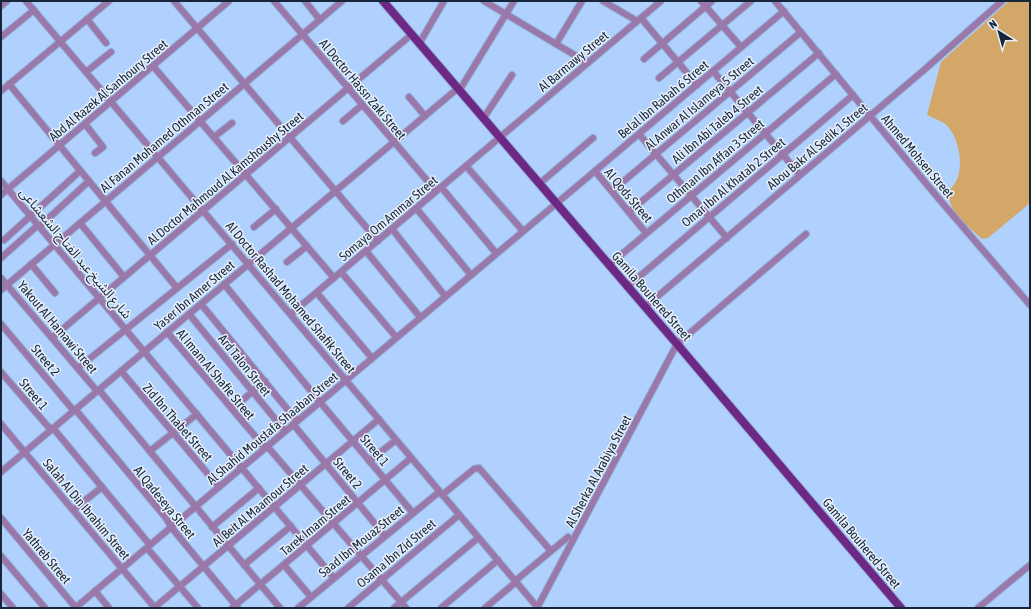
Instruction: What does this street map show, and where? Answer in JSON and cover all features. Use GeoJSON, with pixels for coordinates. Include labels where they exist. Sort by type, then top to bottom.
{"type":"FeatureCollection","features":[{"type":"Feature","properties":{"kind":"main road","name":"Gamila Bouhered Street"},"geometry":{"type":"LineString","coordinates":[[382,1],[678,344],[901,608]]}},
{"type":"Feature","properties":{"kind":"street"},"geometry":{"type":"LineString","coordinates":[[1,6],[7,1]]}},
{"type":"Feature","properties":{"kind":"street","name":"Al Doctor Rashad Mohamed Shafik Street"},"geometry":{"type":"LineString","coordinates":[[26,1],[538,608]]}},
{"type":"Feature","properties":{"kind":"street"},"geometry":{"type":"LineString","coordinates":[[174,1],[378,241]]}},
{"type":"Feature","properties":{"kind":"street","name":"Abd Al Razek Al Sanhoury Street"},"geometry":{"type":"LineString","coordinates":[[1,195],[197,28],[221,4],[229,1]]}},
{"type":"Feature","properties":{"kind":"street","name":"Al Doctor Hassn Zaki Street"},"geometry":{"type":"LineString","coordinates":[[274,1],[394,142],[496,253]]}},
{"type":"Feature","properties":{"kind":"street"},"geometry":{"type":"LineString","coordinates":[[305,1],[320,20]]}},
{"type":"Feature","properties":{"kind":"street","name":"Al Fanan Mohamed Othman Street"},"geometry":{"type":"LineString","coordinates":[[1,290],[342,1]]}},
{"type":"Feature","properties":{"kind":"street"},"geometry":{"type":"LineString","coordinates":[[419,44],[444,1]]}},
{"type":"Feature","properties":{"kind":"street"},"geometry":{"type":"LineString","coordinates":[[484,1],[588,63]]}},
{"type":"Feature","properties":{"kind":"street","name":"Yaser Ibn Amer Street"},"geometry":{"type":"LineString","coordinates":[[1,472],[335,191],[458,90],[514,1]]}},
{"type":"Feature","properties":{"kind":"street"},"geometry":{"type":"LineString","coordinates":[[556,44],[582,1]]}},
{"type":"Feature","properties":{"kind":"street"},"geometry":{"type":"LineString","coordinates":[[604,1],[639,19],[662,43],[697,85]]}},
{"type":"Feature","properties":{"kind":"street","name":"Al Barmawy Street"},"geometry":{"type":"LineString","coordinates":[[499,138],[661,1]]}},
{"type":"Feature","properties":{"kind":"street"},"geometry":{"type":"LineString","coordinates":[[701,1],[741,47]]}},
{"type":"Feature","properties":{"kind":"street"},"geometry":{"type":"LineString","coordinates":[[644,59],[712,1]]}},
{"type":"Feature","properties":{"kind":"street"},"geometry":{"type":"LineString","coordinates":[[659,78],[751,1]]}},
{"type":"Feature","properties":{"kind":"street","name":"Ahmed Mohsen Street"},"geometry":{"type":"LineString","coordinates":[[775,1],[939,199],[1030,305]]}},
{"type":"Feature","properties":{"kind":"street","name":"Abou Bakr Al Sedik 1 Street"},"geometry":{"type":"LineString","coordinates":[[645,307],[870,116],[1002,1]]}},
{"type":"Feature","properties":{"kind":"street"},"geometry":{"type":"LineString","coordinates":[[1,91],[87,19],[105,2]]}},
{"type":"Feature","properties":{"kind":"street"},"geometry":{"type":"LineString","coordinates":[[1,37],[34,10]]}},
{"type":"Feature","properties":{"kind":"street","name":"Belal Ibn Rabah 6 Street"},"geometry":{"type":"LineString","coordinates":[[556,203],[784,11]]}},
{"type":"Feature","properties":{"kind":"street"},"geometry":{"type":"LineString","coordinates":[[87,19],[106,42]]}},
{"type":"Feature","properties":{"kind":"street","name":"Al Anwar Al Islameya 5 Street"},"geometry":{"type":"LineString","coordinates":[[612,192],[801,32]]}},
{"type":"Feature","properties":{"kind":"street","name":"Al Doctor Mahmoud Al Kamshoushy Street"},"geometry":{"type":"LineString","coordinates":[[52,338],[411,34]]}},
{"type":"Feature","properties":{"kind":"street"},"geometry":{"type":"LineString","coordinates":[[86,72],[111,52]]}},
{"type":"Feature","properties":{"kind":"street","name":"Ali Ibn Abi Taleb 4 Street"},"geometry":{"type":"LineString","coordinates":[[629,212],[819,53]]}},
{"type":"Feature","properties":{"kind":"street"},"geometry":{"type":"LineString","coordinates":[[153,66],[334,278]]}},
{"type":"Feature","properties":{"kind":"street"},"geometry":{"type":"LineString","coordinates":[[713,71],[800,175]]}},
{"type":"Feature","properties":{"kind":"street","name":"Othman Ibn Affan 3 Street"},"geometry":{"type":"LineString","coordinates":[[609,265],[836,74]]}},
{"type":"Feature","properties":{"kind":"street"},"geometry":{"type":"LineString","coordinates":[[483,119],[512,75]]}},
{"type":"Feature","properties":{"kind":"street"},"geometry":{"type":"LineString","coordinates":[[9,84],[177,288]]}},
{"type":"Feature","properties":{"kind":"street","name":"Omar Ibn Al Khatab 2 Street"},"geometry":{"type":"LineString","coordinates":[[628,287],[853,95]]}},
{"type":"Feature","properties":{"kind":"street"},"geometry":{"type":"LineString","coordinates":[[409,97],[425,116]]}},
{"type":"Feature","properties":{"kind":"street"},"geometry":{"type":"LineString","coordinates":[[343,121],[362,105]]}},
{"type":"Feature","properties":{"kind":"street"},"geometry":{"type":"LineString","coordinates":[[214,137],[232,122]]}},
{"type":"Feature","properties":{"kind":"street"},"geometry":{"type":"LineString","coordinates":[[85,124],[103,146],[95,154]]}},
{"type":"Feature","properties":{"kind":"street"},"geometry":{"type":"LineString","coordinates":[[639,134],[727,238]]}},
{"type":"Feature","properties":{"kind":"street","name":"Somaya Om Ammar Street"},"geometry":{"type":"LineString","coordinates":[[291,314],[499,138]]}},
{"type":"Feature","properties":{"kind":"street"},"geometry":{"type":"LineString","coordinates":[[539,184],[593,138]]}},
{"type":"Feature","properties":{"kind":"street"},"geometry":{"type":"LineString","coordinates":[[466,166],[523,230]]}},
{"type":"Feature","properties":{"kind":"street"},"geometry":{"type":"LineString","coordinates":[[4,240],[80,171]]}},
{"type":"Feature","properties":{"kind":"street","name":"Al Qods Street"},"geometry":{"type":"LineString","coordinates":[[595,171],[646,233]]}},
{"type":"Feature","properties":{"kind":"street","name":"شارع الشيخ عبد الفتاح الشعشاعى"},"geometry":{"type":"LineString","coordinates":[[1,181],[334,578]]}},
{"type":"Feature","properties":{"kind":"street"},"geometry":{"type":"LineString","coordinates":[[1,258],[39,226],[88,181]]}},
{"type":"Feature","properties":{"kind":"street","name":"Al Shahid Moustafa Shaaban Street"},"geometry":{"type":"LineString","coordinates":[[76,608],[556,203]]}},
{"type":"Feature","properties":{"kind":"street"},"geometry":{"type":"LineString","coordinates":[[416,208],[471,274]]}},
{"type":"Feature","properties":{"kind":"street"},"geometry":{"type":"LineString","coordinates":[[254,227],[276,209]]}},
{"type":"Feature","properties":{"kind":"street"},"geometry":{"type":"LineString","coordinates":[[80,223],[124,277]]}},
{"type":"Feature","properties":{"kind":"street"},"geometry":{"type":"LineString","coordinates":[[392,229],[446,296]]}},
{"type":"Feature","properties":{"kind":"street"},"geometry":{"type":"LineString","coordinates":[[678,344],[806,234]]}},
{"type":"Feature","properties":{"kind":"street"},"geometry":{"type":"LineString","coordinates":[[78,368],[232,244]]}},
{"type":"Feature","properties":{"kind":"street"},"geometry":{"type":"LineString","coordinates":[[287,262],[307,246]]}},
{"type":"Feature","properties":{"kind":"street"},"geometry":{"type":"LineString","coordinates":[[366,251],[420,317]]}},
{"type":"Feature","properties":{"kind":"street"},"geometry":{"type":"LineString","coordinates":[[31,264],[55,293]]}},
{"type":"Feature","properties":{"kind":"street"},"geometry":{"type":"LineString","coordinates":[[341,272],[396,337]]}},
{"type":"Feature","properties":{"kind":"street","name":"Yakout Al Hamawi Street"},"geometry":{"type":"LineString","coordinates":[[1,278],[150,451],[280,608]]}},
{"type":"Feature","properties":{"kind":"street","name":"Street 1"},"geometry":{"type":"LineString","coordinates":[[224,284],[352,441],[413,513]]}},
{"type":"Feature","properties":{"kind":"street"},"geometry":{"type":"LineString","coordinates":[[317,292],[372,358]]}},
{"type":"Feature","properties":{"kind":"street","name":"Street 2"},"geometry":{"type":"LineString","coordinates":[[201,304],[265,381],[326,463],[385,536]]}},
{"type":"Feature","properties":{"kind":"street","name":"Ard Talon Street"},"geometry":{"type":"LineString","coordinates":[[189,314],[285,431]]}},
{"type":"Feature","properties":{"kind":"street","name":"Street 2"},"geometry":{"type":"LineString","coordinates":[[1,324],[74,410]]}},
{"type":"Feature","properties":{"kind":"street","name":"Al Imam Al Shafie Street"},"geometry":{"type":"LineString","coordinates":[[167,332],[232,409],[406,608]]}},
{"type":"Feature","properties":{"kind":"street","name":"Al Sherka Al Arabiya Street"},"geometry":{"type":"LineString","coordinates":[[538,608],[678,344]]}},
{"type":"Feature","properties":{"kind":"street","name":"Zid Ibn Thabet Street"},"geometry":{"type":"LineString","coordinates":[[121,371],[219,486]]}},
{"type":"Feature","properties":{"kind":"street","name":"Street 1"},"geometry":{"type":"LineString","coordinates":[[1,372],[102,487],[198,608]]}},
{"type":"Feature","properties":{"kind":"street"},"geometry":{"type":"LineString","coordinates":[[232,409],[265,381]]}},
{"type":"Feature","properties":{"kind":"street","name":"Al Qadeseya Street"},"geometry":{"type":"LineString","coordinates":[[74,410],[166,518],[171,527],[204,566],[235,607]]}},
{"type":"Feature","properties":{"kind":"street"},"geometry":{"type":"LineString","coordinates":[[150,451],[197,414]]}},
{"type":"Feature","properties":{"kind":"street","name":"Al Beit Al Maamour Street"},"geometry":{"type":"LineString","coordinates":[[155,608],[378,419]]}},
{"type":"Feature","properties":{"kind":"street","name":"Salah Al Din Ibrahim Street"},"geometry":{"type":"LineString","coordinates":[[1,424],[155,608]]}},
{"type":"Feature","properties":{"kind":"street"},"geometry":{"type":"LineString","coordinates":[[370,461],[396,440]]}},
{"type":"Feature","properties":{"kind":"street","name":"Tarek Imam Street"},"geometry":{"type":"LineString","coordinates":[[235,607],[412,458]]}},
{"type":"Feature","properties":{"kind":"street","name":"Saad Ibn Mouaz Street"},"geometry":{"type":"LineString","coordinates":[[298,608],[413,513],[474,469],[479,468],[551,551]]}},
{"type":"Feature","properties":{"kind":"street"},"geometry":{"type":"LineString","coordinates":[[73,510],[102,487]]}},
{"type":"Feature","properties":{"kind":"street"},"geometry":{"type":"LineString","coordinates":[[212,526],[259,488]]}},
{"type":"Feature","properties":{"kind":"street","name":"Osama Ibn Zid Street"},"geometry":{"type":"LineString","coordinates":[[348,608],[459,515]]}},
{"type":"Feature","properties":{"kind":"street","name":"Yathreb Street"},"geometry":{"type":"LineString","coordinates":[[1,518],[76,608]]}},
{"type":"Feature","properties":{"kind":"street"},"geometry":{"type":"LineString","coordinates":[[244,565],[291,526]]}},
{"type":"Feature","properties":{"kind":"street"},"geometry":{"type":"LineString","coordinates":[[484,608],[568,537]]}},
{"type":"Feature","properties":{"kind":"street"},"geometry":{"type":"LineString","coordinates":[[394,608],[478,538]]}},
{"type":"Feature","properties":{"kind":"street"},"geometry":{"type":"LineString","coordinates":[[1,556],[45,608]]}},
{"type":"Feature","properties":{"kind":"street"},"geometry":{"type":"LineString","coordinates":[[441,608],[498,560]]}},
{"type":"Feature","properties":{"kind":"street"},"geometry":{"type":"LineString","coordinates":[[284,565],[311,597]]}},
{"type":"Feature","properties":{"kind":"street"},"geometry":{"type":"LineString","coordinates":[[978,608],[1030,565]]}},
{"type":"Feature","properties":{"kind":"street"},"geometry":{"type":"LineString","coordinates":[[95,592],[109,608]]}},
{"type":"Feature","properties":{"kind":"street"},"geometry":{"type":"LineString","coordinates":[[1,594],[13,608]]}},
{"type":"Feature","properties":{"kind":"shaded area"},"geometry":{"type":"Polygon","coordinates":[[[1009,1],[1030,1],[1030,203],[988,238],[982,239],[964,223],[952,208],[947,192],[955,183],[960,169],[957,143],[949,128],[944,123],[927,115],[941,62],[1009,1]]]}}]}
